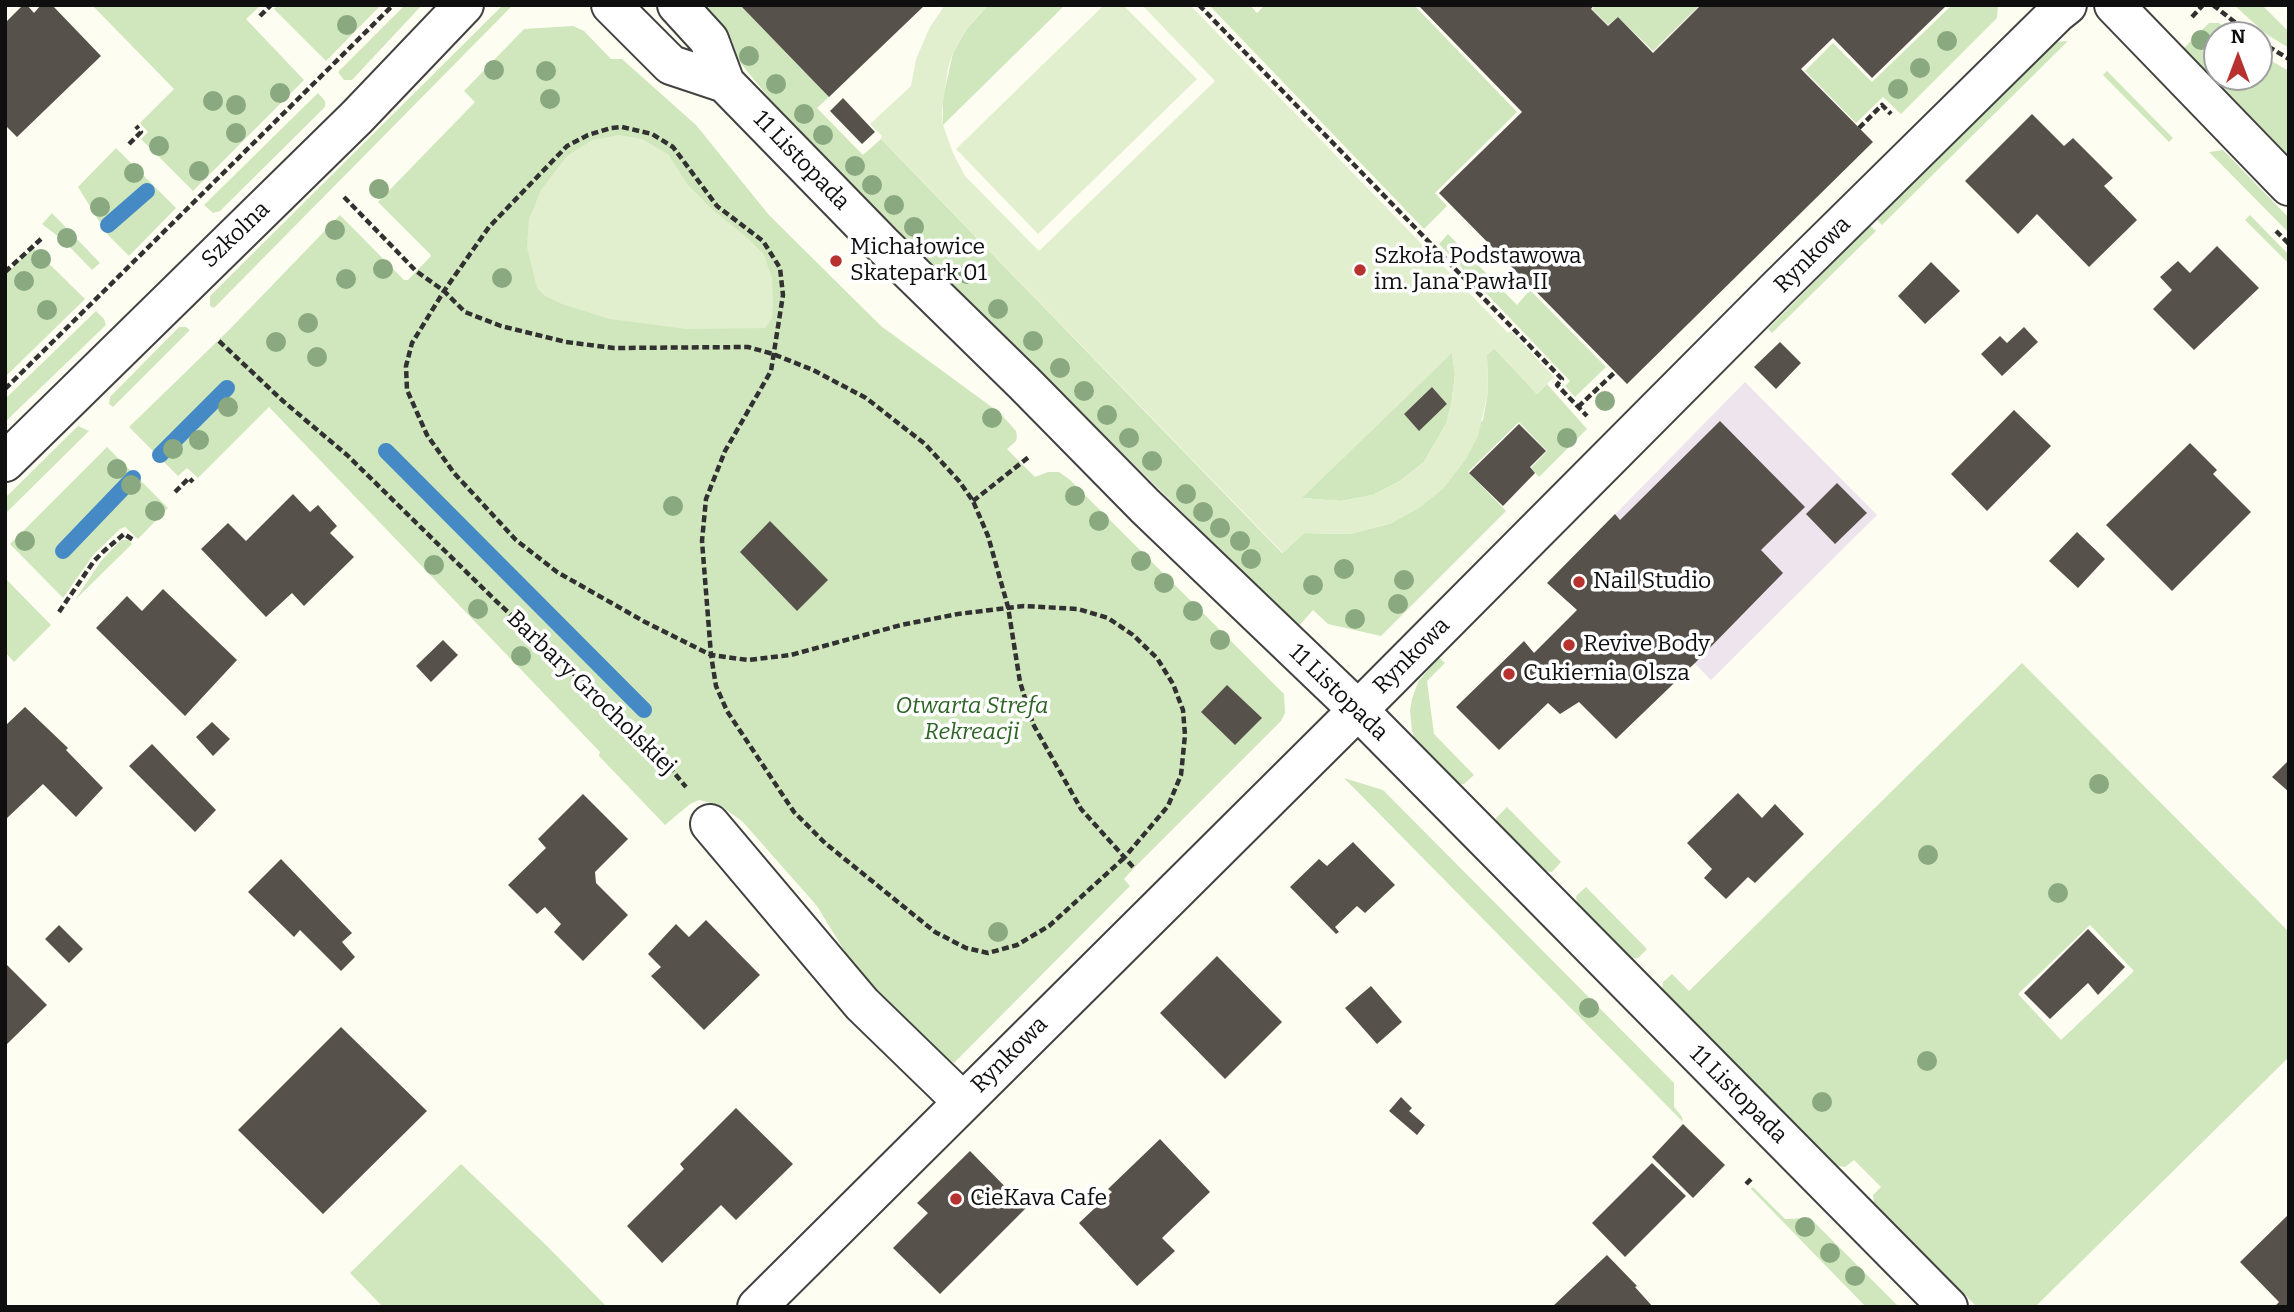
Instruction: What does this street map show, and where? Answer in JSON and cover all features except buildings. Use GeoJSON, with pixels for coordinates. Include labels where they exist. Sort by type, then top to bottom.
{"type":"FeatureCollection","features":[{"type":"Feature","properties":{"kind":"street","name":"Szkolna"},"geometry":{"type":"LineString","coordinates":[[5,462],[358,117],[464,5]]}},
{"type":"Feature","properties":{"kind":"street","name":"11 Listopada"},"geometry":{"type":"LineString","coordinates":[[611,5],[671,65],[725,83]]}},
{"type":"Feature","properties":{"kind":"street","name":"11 Listopada"},"geometry":{"type":"LineString","coordinates":[[677,5],[709,40],[725,83],[881,243],[1145,506],[1358,710],[1948,1307]]}},
{"type":"Feature","properties":{"kind":"street","name":"Rynkowa"},"geometry":{"type":"LineString","coordinates":[[757,1307],[1777,289],[2067,5]]}},
{"type":"Feature","properties":{"kind":"street"},"geometry":{"type":"LineString","coordinates":[[2114,5],[2289,186]]}},
{"type":"Feature","properties":{"kind":"street"},"geometry":{"type":"LineString","coordinates":[[710,824],[862,1004],[963,1102]]}},
{"type":"Feature","properties":{"kind":"path"},"geometry":{"type":"LineString","coordinates":[[260,16],[271,5]]}},
{"type":"Feature","properties":{"kind":"path"},"geometry":{"type":"LineString","coordinates":[[5,388],[393,5]]}},
{"type":"Feature","properties":{"kind":"path"},"geometry":{"type":"LineString","coordinates":[[1199,5],[1562,379],[1556,385],[1594,422]]}},
{"type":"Feature","properties":{"kind":"path"},"geometry":{"type":"LineString","coordinates":[[2213,5],[2233,21]]}},
{"type":"Feature","properties":{"kind":"path"},"geometry":{"type":"LineString","coordinates":[[2273,49],[2289,59]]}},
{"type":"Feature","properties":{"kind":"path"},"geometry":{"type":"LineString","coordinates":[[1859,128],[1878,111]]}},
{"type":"Feature","properties":{"kind":"path"},"geometry":{"type":"LineString","coordinates":[[129,144],[141,132],[136,126]]}},
{"type":"Feature","properties":{"kind":"path"},"geometry":{"type":"LineString","coordinates":[[773,354],[771,371],[725,451],[706,499],[702,541],[711,655],[716,686],[727,711],[794,812],[825,843],[935,932],[955,944],[988,953],[1017,945],[1049,926],[1125,858],[1168,806],[1181,775],[1185,735],[1183,710],[1173,684],[1157,658],[1133,635],[1108,618],[1078,609],[1024,606],[958,614],[901,625],[790,655],[748,660],[711,655],[645,622],[557,572],[516,540],[454,473],[427,435],[407,390],[406,366],[412,343],[444,291],[489,228],[567,145],[611,128],[643,131],[673,147],[717,206],[763,240],[780,268],[782,295],[773,354]]}},
{"type":"Feature","properties":{"kind":"path"},"geometry":{"type":"LineString","coordinates":[[344,196],[416,271],[444,291],[465,312],[500,326],[566,342],[614,348],[748,347],[773,354],[813,370],[866,398],[925,444],[959,481],[973,501],[988,536],[1008,607],[1020,682],[1033,724],[1081,809],[1140,874]]}},
{"type":"Feature","properties":{"kind":"path"},"geometry":{"type":"LineString","coordinates":[[5,272],[41,239]]}},
{"type":"Feature","properties":{"kind":"path","name":"Barbary Grocholskiej"},"geometry":{"type":"LineString","coordinates":[[219,341],[347,455],[494,599],[656,750],[688,788],[710,824]]}},
{"type":"Feature","properties":{"kind":"path"},"geometry":{"type":"LineString","coordinates":[[1578,407],[1615,372]]}},
{"type":"Feature","properties":{"kind":"path"},"geometry":{"type":"LineString","coordinates":[[973,501],[1022,464],[1063,423]]}},
{"type":"Feature","properties":{"kind":"path"},"geometry":{"type":"LineString","coordinates":[[175,492],[189,478],[193,482]]}},
{"type":"Feature","properties":{"kind":"path"},"geometry":{"type":"LineString","coordinates":[[60,612],[70,602],[94,561],[112,543],[124,534],[135,541]]}},
{"type":"Feature","properties":{"kind":"path"},"geometry":{"type":"LineString","coordinates":[[1746,1184],[1752,1178]]}},
{"type":"Feature","properties":{"kind":"shaded area"},"geometry":{"type":"Polygon","coordinates":[[[1745,382],[1877,515],[1711,680],[1581,549],[1745,382]]]}},
{"type":"Feature","properties":{"kind":"green space"},"geometry":{"type":"Polygon","coordinates":[[[92,5],[261,5],[246,19],[304,80],[193,191],[141,139],[148,132],[140,123],[174,89],[92,5]]]}},
{"type":"Feature","properties":{"kind":"green space"},"geometry":{"type":"Polygon","coordinates":[[[278,5],[381,5],[326,61],[274,9],[278,5]]]}},
{"type":"Feature","properties":{"kind":"green space"},"geometry":{"type":"Polygon","coordinates":[[[405,5],[422,5],[352,80],[344,80],[338,72],[405,5]]]}},
{"type":"Feature","properties":{"kind":"green space"},"geometry":{"type":"Polygon","coordinates":[[[503,5],[539,5],[511,7],[214,308],[210,306],[210,296],[503,5]]]}},
{"type":"Feature","properties":{"kind":"green space"},"geometry":{"type":"Polygon","coordinates":[[[704,5],[740,5],[829,97],[817,108],[863,155],[881,139],[1282,553],[1304,533],[1350,534],[1392,523],[1483,420],[1488,392],[1487,355],[1494,348],[1537,394],[1547,384],[1587,429],[1539,477],[1531,468],[1547,451],[1519,422],[1468,472],[1506,511],[1381,636],[1328,624],[1313,610],[1298,627],[787,120],[698,11],[704,5]]]}},
{"type":"Feature","properties":{"kind":"green space"},"geometry":{"type":"Polygon","coordinates":[[[945,5],[988,5],[966,30],[953,53],[948,68],[942,111],[943,125],[965,176],[1039,251],[1215,81],[1142,5],[1190,5],[1508,333],[1511,331],[1554,377],[1537,394],[1494,348],[1487,355],[1488,392],[1478,436],[1466,459],[1443,489],[1419,508],[1392,523],[1350,534],[1304,533],[1283,553],[881,139],[882,136],[870,124],[911,86],[916,59],[930,27],[945,5]],[[1452,353],[1302,498],[1341,501],[1373,495],[1400,481],[1424,462],[1446,424],[1455,375],[1452,353]]]}},
{"type":"Feature","properties":{"kind":"green space"},"geometry":{"type":"Polygon","coordinates":[[[988,5],[1065,5],[943,125],[943,98],[953,53],[966,30],[988,5]]]}},
{"type":"Feature","properties":{"kind":"green space"},"geometry":{"type":"Polygon","coordinates":[[[1104,5],[1123,5],[1197,79],[1038,234],[956,149],[1104,5]]]}},
{"type":"Feature","properties":{"kind":"green space"},"geometry":{"type":"Polygon","coordinates":[[[1209,5],[1250,5],[1257,13],[1265,5],[1414,5],[1517,112],[1435,193],[1447,206],[1424,229],[1209,5]]]}},
{"type":"Feature","properties":{"kind":"green space"},"geometry":{"type":"Polygon","coordinates":[[[1596,5],[1700,5],[1653,51],[1618,17],[1608,25],[1592,9],[1596,5]]]}},
{"type":"Feature","properties":{"kind":"green space"},"geometry":{"type":"Polygon","coordinates":[[[1952,5],[1998,5],[1997,18],[1901,114],[1883,97],[1856,123],[1805,71],[1833,43],[1872,82],[1952,5]]]}},
{"type":"Feature","properties":{"kind":"green space"},"geometry":{"type":"Polygon","coordinates":[[[2234,5],[2262,5],[2289,32],[2289,48],[2273,38],[2273,21],[2252,21],[2234,5]]]}},
{"type":"Feature","properties":{"kind":"green space","name":"Otwarta Strefa Rekreacji"},"geometry":{"type":"Polygon","coordinates":[[[573,26],[584,31],[611,59],[622,59],[696,125],[769,215],[881,326],[1000,413],[1016,431],[1016,441],[1007,449],[1035,477],[1048,472],[1059,472],[1069,479],[1284,694],[1285,713],[1281,721],[1134,868],[1124,879],[1130,886],[954,1063],[908,1029],[859,975],[817,906],[742,821],[719,805],[699,800],[690,804],[665,825],[599,756],[600,752],[269,407],[198,478],[187,468],[178,476],[129,427],[230,329],[340,215],[404,280],[408,280],[431,256],[378,202],[475,102],[464,91],[524,29],[573,26]]]}},
{"type":"Feature","properties":{"kind":"green space"},"geometry":{"type":"Polygon","coordinates":[[[2203,29],[2203,68],[2184,48],[2203,29]]]}},
{"type":"Feature","properties":{"kind":"green space"},"geometry":{"type":"Polygon","coordinates":[[[2068,41],[1882,225],[1877,220],[2055,42],[2068,41]]]}},
{"type":"Feature","properties":{"kind":"green space"},"geometry":{"type":"Polygon","coordinates":[[[2273,62],[2289,71],[2289,156],[2226,91],[2273,91],[2273,62]]]}},
{"type":"Feature","properties":{"kind":"green space"},"geometry":{"type":"Polygon","coordinates":[[[2107,71],[2173,138],[2169,142],[2103,75],[2107,71]]]}},
{"type":"Feature","properties":{"kind":"green space"},"geometry":{"type":"Polygon","coordinates":[[[318,93],[325,101],[325,107],[220,211],[213,213],[204,205],[318,93]]]}},
{"type":"Feature","properties":{"kind":"green space"},"geometry":{"type":"Polygon","coordinates":[[[619,135],[642,139],[668,154],[688,185],[764,255],[772,278],[773,303],[772,319],[765,328],[687,329],[610,319],[562,304],[545,296],[537,288],[527,247],[529,219],[541,190],[567,156],[592,140],[619,135]]]}},
{"type":"Feature","properties":{"kind":"green space"},"geometry":{"type":"Polygon","coordinates":[[[116,148],[176,208],[129,256],[107,234],[78,187],[116,148]]]}},
{"type":"Feature","properties":{"kind":"green space"},"geometry":{"type":"Polygon","coordinates":[[[2223,150],[2289,218],[2289,233],[2209,152],[2223,150]]]}},
{"type":"Feature","properties":{"kind":"green space"},"geometry":{"type":"Polygon","coordinates":[[[52,213],[100,263],[92,270],[64,241],[42,224],[52,213]]]}},
{"type":"Feature","properties":{"kind":"green space"},"geometry":{"type":"Polygon","coordinates":[[[2250,215],[2289,255],[2289,264],[2245,220],[2250,215]]]}},
{"type":"Feature","properties":{"kind":"green space"},"geometry":{"type":"Polygon","coordinates":[[[1870,226],[1876,231],[1772,333],[1768,329],[1870,226]]]}},
{"type":"Feature","properties":{"kind":"green space"},"geometry":{"type":"Polygon","coordinates":[[[1448,234],[1517,305],[1530,290],[1606,367],[1575,397],[1565,386],[1570,381],[1439,244],[1448,234]]]}},
{"type":"Feature","properties":{"kind":"green space"},"geometry":{"type":"Polygon","coordinates":[[[33,248],[85,299],[5,377],[5,275],[33,248]]]}},
{"type":"Feature","properties":{"kind":"green space"},"geometry":{"type":"Polygon","coordinates":[[[96,311],[106,325],[5,422],[5,399],[96,311]]]}},
{"type":"Feature","properties":{"kind":"green space"},"geometry":{"type":"Polygon","coordinates":[[[179,327],[190,330],[113,407],[109,404],[110,397],[179,327]]]}},
{"type":"Feature","properties":{"kind":"green space"},"geometry":{"type":"Polygon","coordinates":[[[1452,352],[1455,375],[1451,406],[1446,424],[1424,462],[1400,481],[1373,495],[1341,501],[1301,498],[1452,352]],[[1432,387],[1404,414],[1419,430],[1447,404],[1432,387]]]}},
{"type":"Feature","properties":{"kind":"green space"},"geometry":{"type":"Polygon","coordinates":[[[78,426],[89,431],[5,514],[5,498],[78,426]]]}},
{"type":"Feature","properties":{"kind":"green space"},"geometry":{"type":"Polygon","coordinates":[[[107,447],[168,508],[138,539],[125,527],[120,529],[94,554],[63,598],[10,544],[107,447]]]}},
{"type":"Feature","properties":{"kind":"green space"},"geometry":{"type":"Polygon","coordinates":[[[121,540],[129,540],[132,544],[75,600],[101,561],[121,540]]]}},
{"type":"Feature","properties":{"kind":"green space"},"geometry":{"type":"Polygon","coordinates":[[[5,578],[51,625],[14,662],[5,652],[5,578]]]}},
{"type":"Feature","properties":{"kind":"green space"},"geometry":{"type":"Polygon","coordinates":[[[1439,657],[1445,663],[1427,681],[1434,734],[1474,775],[1464,784],[1457,784],[1416,743],[1412,731],[1410,710],[1418,682],[1439,657]]]}},
{"type":"Feature","properties":{"kind":"green space"},"geometry":{"type":"Polygon","coordinates":[[[2022,663],[2289,932],[2289,1057],[2035,1307],[1977,1307],[1874,1203],[1873,1195],[1881,1187],[1854,1160],[1845,1167],[1838,1166],[1662,990],[1663,982],[1672,974],[1689,991],[2022,663]],[[2090,925],[2018,994],[2061,1040],[2134,971],[2090,925]]]}},
{"type":"Feature","properties":{"kind":"green space"},"geometry":{"type":"Polygon","coordinates":[[[1344,778],[1383,790],[1674,1083],[1674,1107],[1683,1122],[1344,778]]]}},
{"type":"Feature","properties":{"kind":"green space"},"geometry":{"type":"Polygon","coordinates":[[[1507,807],[1561,862],[1552,872],[1544,871],[1498,825],[1496,818],[1507,807]]]}},
{"type":"Feature","properties":{"kind":"green space"},"geometry":{"type":"Polygon","coordinates":[[[1586,887],[1647,949],[1638,958],[1630,959],[1577,904],[1576,896],[1586,887]]]}},
{"type":"Feature","properties":{"kind":"green space"},"geometry":{"type":"Polygon","coordinates":[[[461,1164],[607,1307],[383,1307],[350,1273],[461,1164]]]}},
{"type":"Feature","properties":{"kind":"green space"},"geometry":{"type":"Polygon","coordinates":[[[1753,1187],[1785,1219],[1810,1218],[1899,1307],[1866,1307],[1751,1189],[1753,1187]]]}},
{"type":"Feature","properties":{"kind":"waterway"},"geometry":{"type":"LineString","coordinates":[[108,225],[147,191]]}},
{"type":"Feature","properties":{"kind":"waterway"},"geometry":{"type":"LineString","coordinates":[[160,455],[227,388]]}},
{"type":"Feature","properties":{"kind":"waterway"},"geometry":{"type":"LineString","coordinates":[[386,451],[644,710]]}},
{"type":"Feature","properties":{"kind":"waterway"},"geometry":{"type":"LineString","coordinates":[[63,551],[133,478]]}},
{"type":"Feature","properties":{"kind":"place","name":"Michałowice Skatepark 01"},"geometry":{"type":"Point","coordinates":[836,261]}},
{"type":"Feature","properties":{"kind":"place","name":"Szkoła Podstawowa im. Jana Pawła II"},"geometry":{"type":"Point","coordinates":[1360,270]}},
{"type":"Feature","properties":{"kind":"place","name":"Nail Studio"},"geometry":{"type":"Point","coordinates":[1579,582]}},
{"type":"Feature","properties":{"kind":"place","name":"Revive Body"},"geometry":{"type":"Point","coordinates":[1569,645]}},
{"type":"Feature","properties":{"kind":"place","name":"Cukiernia Olsza"},"geometry":{"type":"Point","coordinates":[1509,674]}},
{"type":"Feature","properties":{"kind":"place","name":"CieKava Cafe"},"geometry":{"type":"Point","coordinates":[956,1199]}}]}
